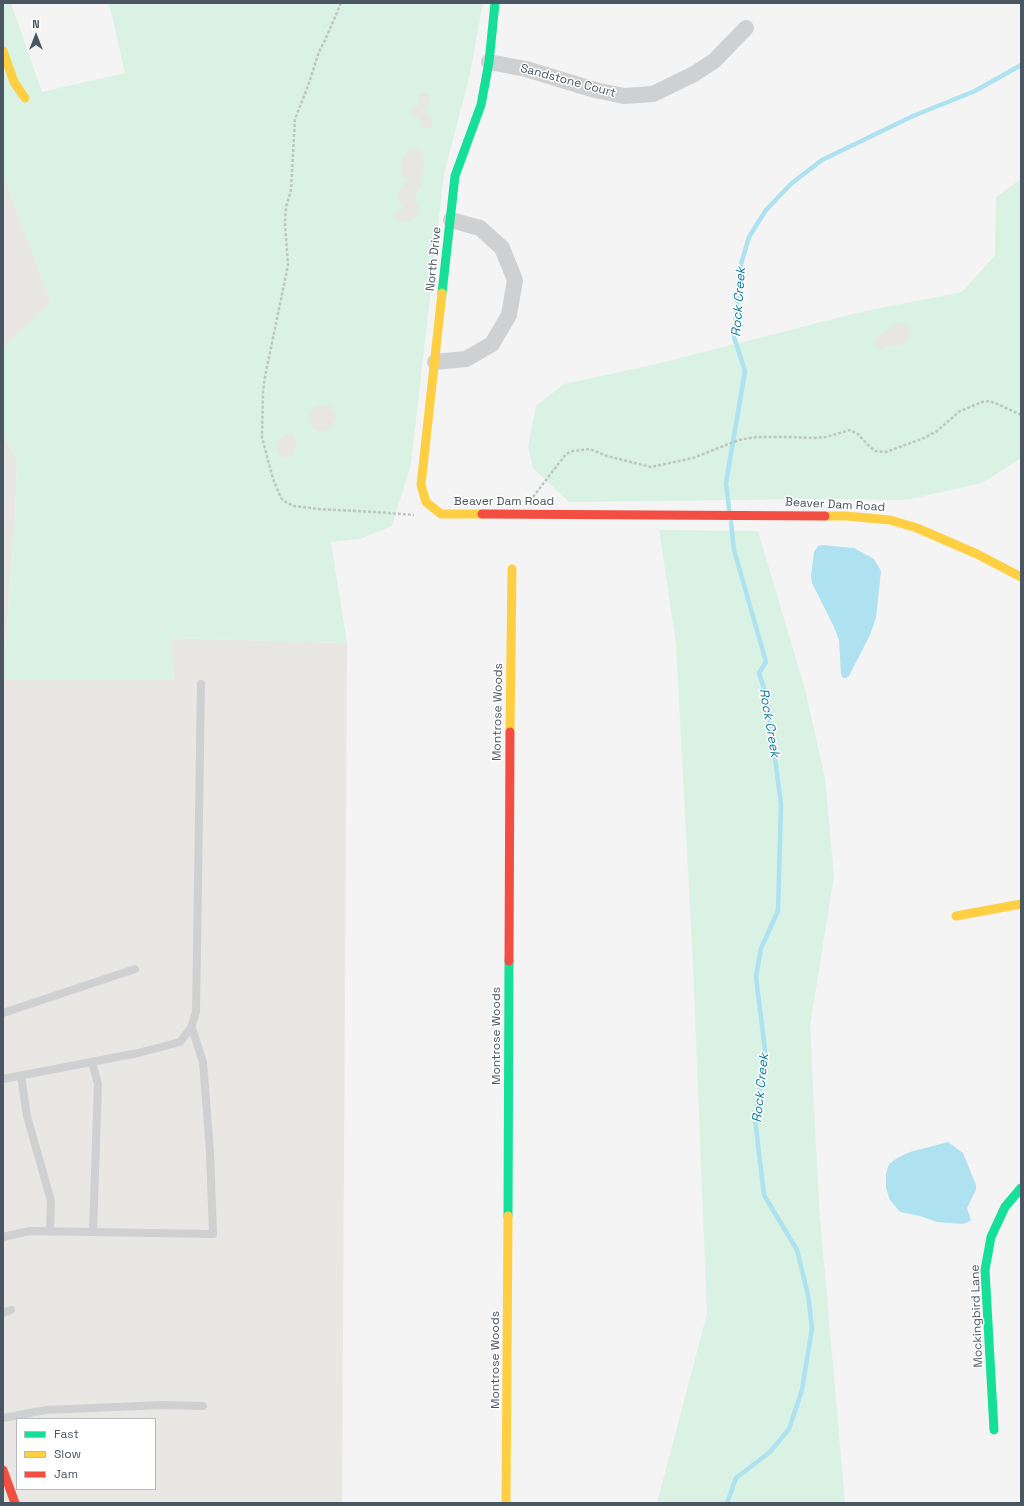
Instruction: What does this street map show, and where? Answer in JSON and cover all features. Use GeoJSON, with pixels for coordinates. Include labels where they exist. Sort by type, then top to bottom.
{"type":"FeatureCollection","features":[{"type":"Feature","properties":{"kind":"street","name":"North Drive"},"geometry":{"type":"LineString","coordinates":[[441,514],[426,502],[421,485],[455,176],[481,105],[489,62],[495,3]]}},
{"type":"Feature","properties":{"kind":"street","name":"Sandstone Court"},"geometry":{"type":"LineString","coordinates":[[489,62],[526,69],[595,90],[624,96],[653,94],[694,74],[714,61],[746,28]]}},
{"type":"Feature","properties":{"kind":"street"},"geometry":{"type":"LineString","coordinates":[[3,51],[14,82],[25,98]]}},
{"type":"Feature","properties":{"kind":"street"},"geometry":{"type":"LineString","coordinates":[[435,362],[466,359],[492,344],[509,315],[515,280],[502,248],[480,228],[450,220]]}},
{"type":"Feature","properties":{"kind":"street","name":"Beaver Dam Road"},"geometry":{"type":"LineString","coordinates":[[441,514],[757,514],[846,516],[890,520],[917,528],[970,551],[1021,577]]}},
{"type":"Feature","properties":{"kind":"street","name":"Montrose Woods"},"geometry":{"type":"LineString","coordinates":[[506,1503],[508,1465],[509,794],[512,569]]}},
{"type":"Feature","properties":{"kind":"street"},"geometry":{"type":"LineString","coordinates":[[956,916],[1021,904]]}},
{"type":"Feature","properties":{"kind":"street","name":"Mockingbird Lane"},"geometry":{"type":"LineString","coordinates":[[994,1430],[985,1270],[991,1237],[1005,1207],[1021,1188]]}},
{"type":"Feature","properties":{"kind":"street"},"geometry":{"type":"LineString","coordinates":[[3,1470],[15,1503]]}},
{"type":"Feature","properties":{"kind":"lane"},"geometry":{"type":"LineString","coordinates":[[3,1079],[138,1053],[180,1042],[192,1028],[196,1012],[200,684]]}},
{"type":"Feature","properties":{"kind":"lane"},"geometry":{"type":"LineString","coordinates":[[3,1013],[135,969]]}},
{"type":"Feature","properties":{"kind":"lane"},"geometry":{"type":"LineString","coordinates":[[3,1236],[30,1232],[213,1234],[210,1152],[203,1062],[192,1028]]}},
{"type":"Feature","properties":{"kind":"lane"},"geometry":{"type":"LineString","coordinates":[[92,1062],[98,1084],[93,1232]]}},
{"type":"Feature","properties":{"kind":"lane"},"geometry":{"type":"LineString","coordinates":[[21,1076],[27,1116],[51,1201],[50,1232]]}},
{"type":"Feature","properties":{"kind":"lane"},"geometry":{"type":"LineString","coordinates":[[3,1418],[46,1410],[162,1405],[203,1406]]}},
{"type":"Feature","properties":{"kind":"path"},"geometry":{"type":"LineString","coordinates":[[337,511],[294,506],[281,498],[273,479],[262,431],[265,377],[288,265],[285,238],[286,207],[292,190],[295,119],[319,52],[342,3]]}},
{"type":"Feature","properties":{"kind":"path"},"geometry":{"type":"LineString","coordinates":[[520,514],[566,454],[573,451],[590,449],[607,456],[651,467],[693,458],[739,440],[756,437],[826,437],[850,430],[858,434],[875,451],[886,452],[924,438],[937,431],[960,411],[982,402],[989,401],[1021,415]]}},
{"type":"Feature","properties":{"kind":"shaded area"},"geometry":{"type":"Polygon","coordinates":[[[3,174],[51,302],[3,347],[3,174]]]}},
{"type":"Feature","properties":{"kind":"shaded area"},"geometry":{"type":"Polygon","coordinates":[[[3,434],[17,460],[15,522],[3,676],[3,434]]]}},
{"type":"Feature","properties":{"kind":"shaded area"},"geometry":{"type":"Polygon","coordinates":[[[170,638],[347,643],[342,1503],[3,1503],[3,680],[174,680],[170,638]]]}},
{"type":"Feature","properties":{"kind":"green space"},"geometry":{"type":"Polygon","coordinates":[[[3,3],[11,3],[42,92],[125,73],[109,3],[483,3],[470,74],[444,174],[411,464],[392,526],[360,539],[331,542],[347,643],[171,638],[174,680],[3,680],[15,522],[17,460],[3,434],[3,347],[51,302],[3,174],[3,3]]]}},
{"type":"Feature","properties":{"kind":"green space"},"geometry":{"type":"Polygon","coordinates":[[[1021,179],[1021,458],[982,483],[906,500],[814,499],[569,502],[533,468],[528,447],[536,406],[564,384],[652,365],[861,312],[962,292],[995,255],[996,197],[1021,179]]]}},
{"type":"Feature","properties":{"kind":"green space"},"geometry":{"type":"Polygon","coordinates":[[[659,530],[758,531],[805,689],[825,778],[834,876],[810,1026],[819,1206],[845,1503],[657,1503],[707,1314],[693,965],[676,644],[659,530]]]}},
{"type":"Feature","properties":{"kind":"sand"},"geometry":{"type":"Polygon","coordinates":[[[427,93],[430,96],[428,106],[425,109],[431,117],[431,128],[422,128],[420,116],[415,117],[411,112],[418,106],[418,94],[427,93]]]}},
{"type":"Feature","properties":{"kind":"sand"},"geometry":{"type":"Polygon","coordinates":[[[415,148],[422,153],[424,160],[422,183],[415,197],[419,208],[418,214],[410,222],[404,222],[397,220],[395,216],[404,208],[403,204],[399,201],[398,195],[399,190],[408,179],[402,177],[402,161],[410,149],[415,148]]]}},
{"type":"Feature","properties":{"kind":"sand"},"geometry":{"type":"Polygon","coordinates":[[[899,322],[906,324],[911,330],[908,339],[901,345],[888,346],[881,349],[877,347],[875,344],[875,339],[899,322]]]}},
{"type":"Feature","properties":{"kind":"sand"},"geometry":{"type":"Polygon","coordinates":[[[321,405],[330,405],[337,416],[336,420],[330,427],[326,430],[318,431],[312,427],[309,414],[314,408],[321,405]]]}},
{"type":"Feature","properties":{"kind":"sand"},"geometry":{"type":"Polygon","coordinates":[[[288,434],[292,435],[297,442],[292,456],[280,456],[277,451],[279,438],[288,434]]]}},
{"type":"Feature","properties":{"kind":"water"},"geometry":{"type":"Polygon","coordinates":[[[822,545],[854,548],[874,559],[881,571],[876,618],[870,635],[849,676],[846,678],[843,678],[841,675],[839,640],[812,583],[811,576],[814,552],[818,546],[822,545]]]}},
{"type":"Feature","properties":{"kind":"water"},"geometry":{"type":"Polygon","coordinates":[[[948,1142],[963,1153],[976,1185],[976,1190],[967,1208],[971,1220],[963,1224],[937,1222],[920,1216],[900,1212],[890,1200],[886,1188],[886,1174],[889,1164],[910,1152],[948,1142]]]}},
{"type":"Feature","properties":{"kind":"waterway","name":"Rock Creek"},"geometry":{"type":"LineString","coordinates":[[729,509],[726,483],[745,371],[734,337],[741,264],[749,237],[766,210],[792,183],[822,160],[913,116],[975,91],[1021,65]]}},
{"type":"Feature","properties":{"kind":"waterway","name":"Rock Creek"},"geometry":{"type":"LineString","coordinates":[[727,1503],[736,1478],[770,1452],[789,1429],[802,1390],[812,1328],[808,1295],[797,1250],[764,1195],[755,1119],[765,1050],[756,977],[761,948],[778,911],[781,804],[767,697],[759,673],[766,662],[734,550],[731,522]]}},
{"type":"Feature","properties":{"kind":"traffic: fast"},"geometry":{"type":"LineString","coordinates":[[442,293],[455,176],[481,105],[489,62],[495,3]]}},
{"type":"Feature","properties":{"kind":"traffic: fast"},"geometry":{"type":"LineString","coordinates":[[508,1216],[509,961]]}},
{"type":"Feature","properties":{"kind":"traffic: fast"},"geometry":{"type":"LineString","coordinates":[[994,1430],[985,1270],[991,1237],[1005,1207],[1021,1188]]}},
{"type":"Feature","properties":{"kind":"traffic: slow"},"geometry":{"type":"LineString","coordinates":[[3,51],[14,82],[25,98]]}},
{"type":"Feature","properties":{"kind":"traffic: slow"},"geometry":{"type":"LineString","coordinates":[[442,293],[421,485],[426,502],[441,514],[482,514]]}},
{"type":"Feature","properties":{"kind":"traffic: slow"},"geometry":{"type":"LineString","coordinates":[[825,516],[846,516],[890,520],[917,528],[977,554],[1021,577]]}},
{"type":"Feature","properties":{"kind":"traffic: slow"},"geometry":{"type":"LineString","coordinates":[[510,732],[512,569]]}},
{"type":"Feature","properties":{"kind":"traffic: slow"},"geometry":{"type":"LineString","coordinates":[[956,916],[1021,904]]}},
{"type":"Feature","properties":{"kind":"traffic: slow"},"geometry":{"type":"LineString","coordinates":[[506,1503],[508,1216]]}},
{"type":"Feature","properties":{"kind":"traffic: jam"},"geometry":{"type":"LineString","coordinates":[[482,514],[825,516]]}},
{"type":"Feature","properties":{"kind":"traffic: jam"},"geometry":{"type":"LineString","coordinates":[[509,961],[510,732]]}},
{"type":"Feature","properties":{"kind":"traffic: jam"},"geometry":{"type":"LineString","coordinates":[[3,1470],[15,1503]]}}]}
